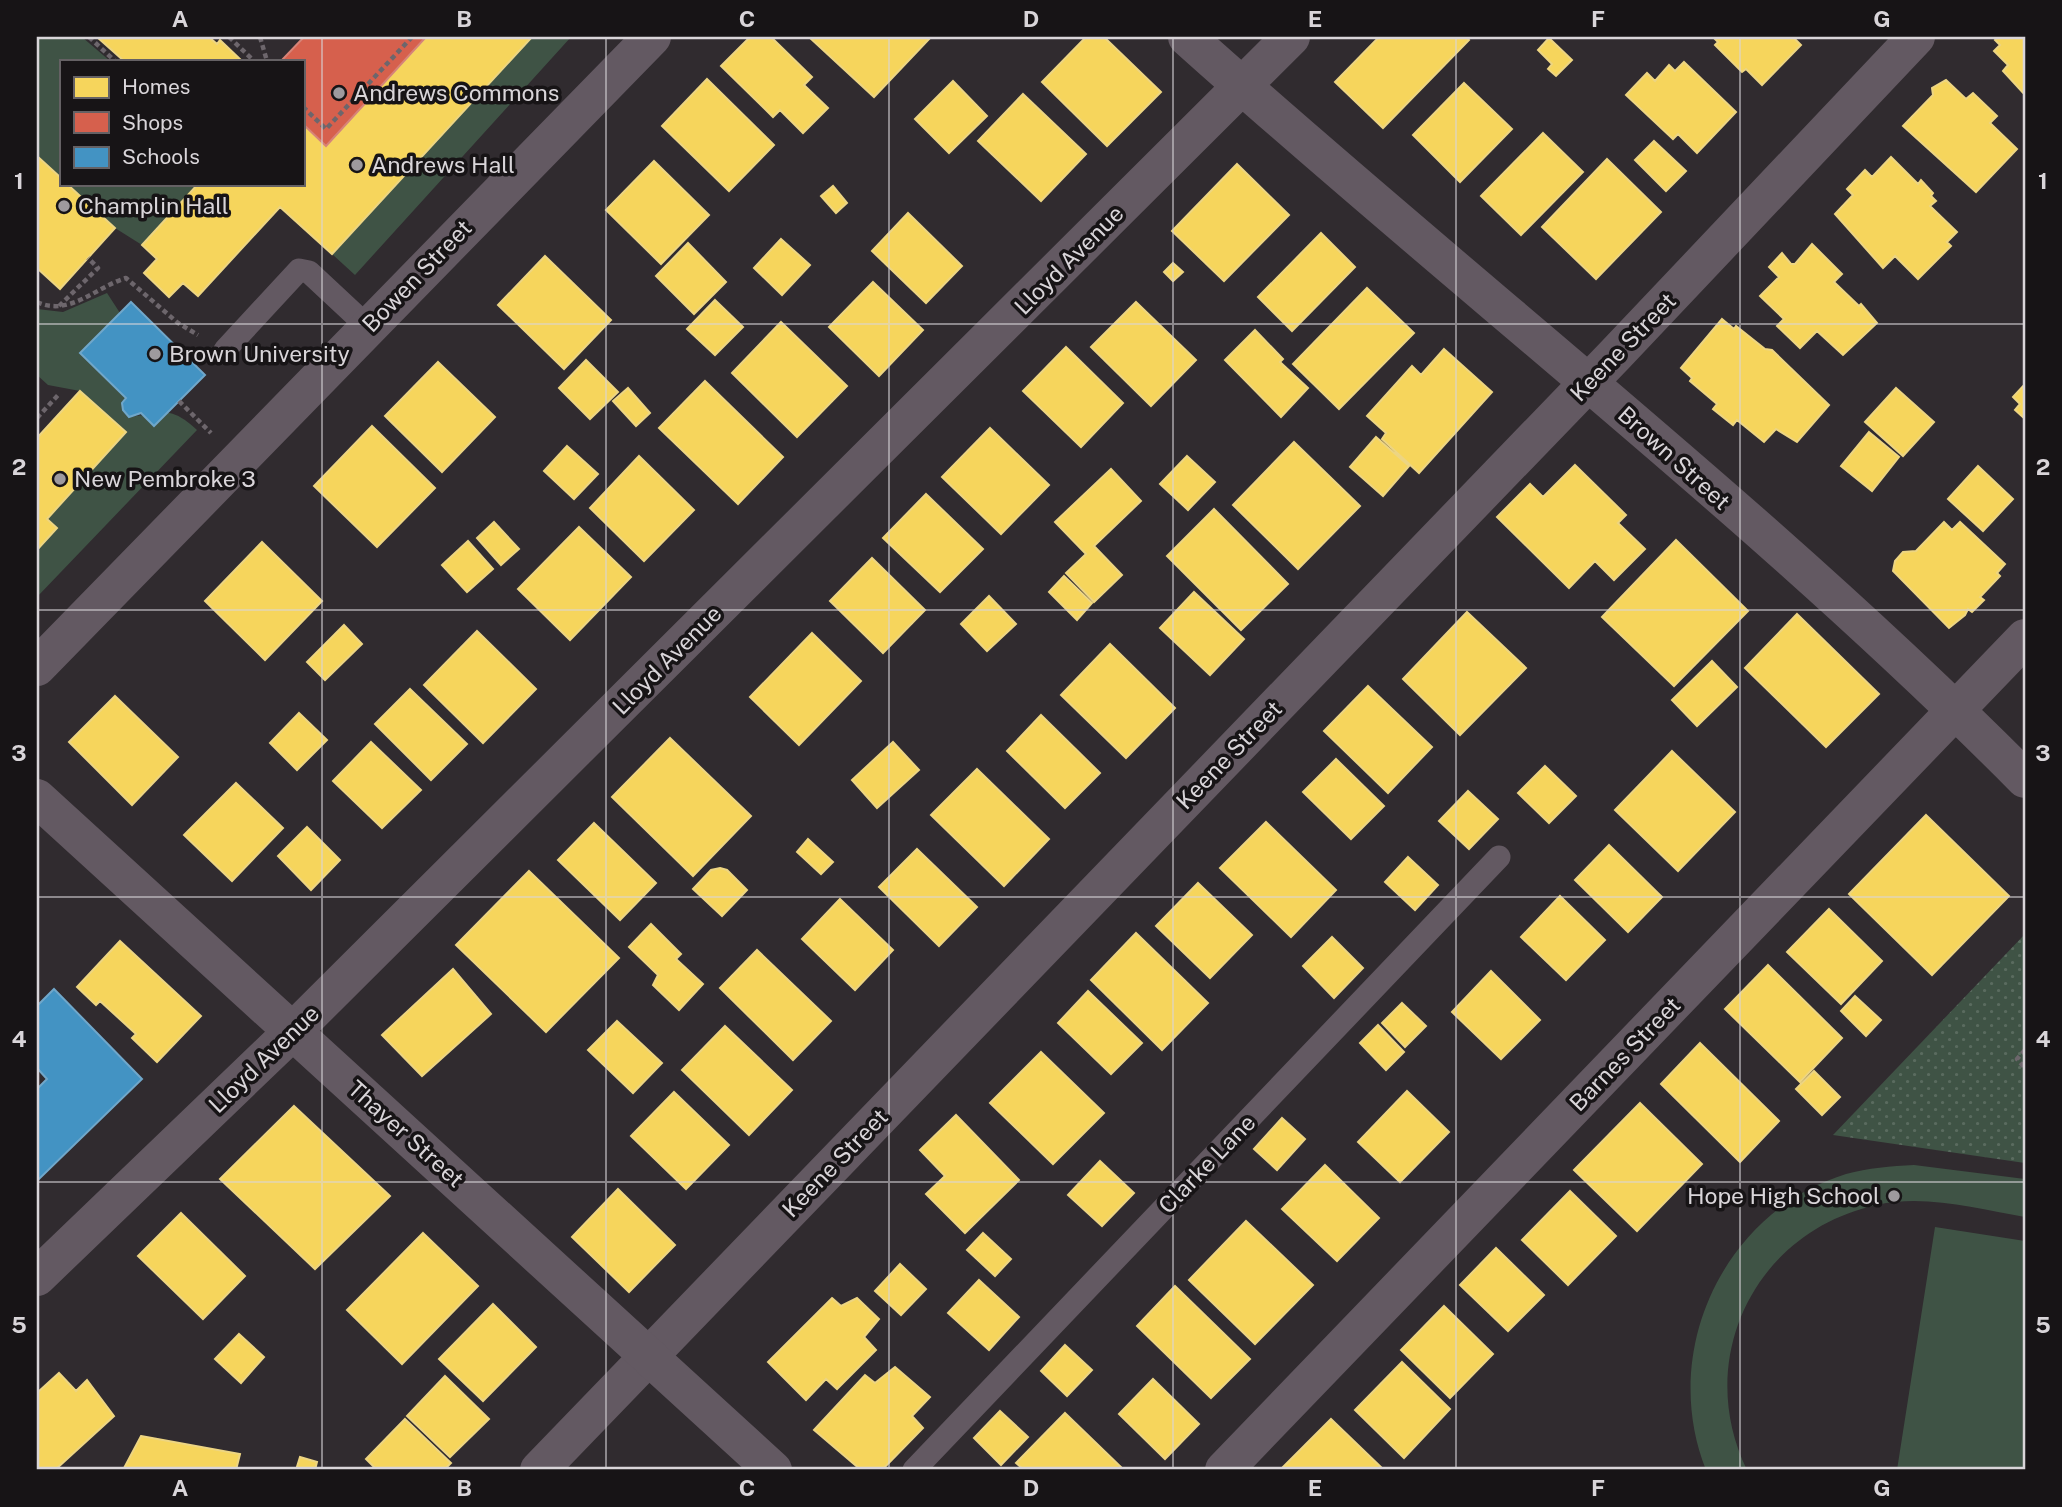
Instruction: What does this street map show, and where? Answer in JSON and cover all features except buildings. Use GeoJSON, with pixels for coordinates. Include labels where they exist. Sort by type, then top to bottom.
{"type":"FeatureCollection","features":[{"type":"Feature","properties":{"kind":"street","name":"Bowen Street"},"geometry":{"type":"LineString","coordinates":[[37,667],[652,37]]}},
{"type":"Feature","properties":{"kind":"street","name":"Brown Street"},"geometry":{"type":"LineString","coordinates":[[1187,37],[1242,87],[1589,382],[1956,709],[2025,779]]}},
{"type":"Feature","properties":{"kind":"street","name":"Lloyd Avenue"},"geometry":{"type":"LineString","coordinates":[[37,1277],[292,1032],[1291,37]]}},
{"type":"Feature","properties":{"kind":"street","name":"Keene Street"},"geometry":{"type":"LineString","coordinates":[[538,1470],[1589,382],[1916,37]]}},
{"type":"Feature","properties":{"kind":"street","name":"Barnes Street"},"geometry":{"type":"LineString","coordinates":[[1224,1470],[2025,638]]}},
{"type":"Feature","properties":{"kind":"street","name":"Thayer Street"},"geometry":{"type":"LineString","coordinates":[[37,799],[650,1355],[773,1470]]}},
{"type":"Feature","properties":{"kind":"lane"},"geometry":{"type":"LineString","coordinates":[[225,350],[299,270],[309,272],[368,327]]}},
{"type":"Feature","properties":{"kind":"lane","name":"Clarke Lane"},"geometry":{"type":"LineString","coordinates":[[914,1470],[1499,857]]}},
{"type":"Feature","properties":{"kind":"path"},"geometry":{"type":"LineString","coordinates":[[89,37],[114,60]]}},
{"type":"Feature","properties":{"kind":"path"},"geometry":{"type":"LineString","coordinates":[[229,37],[253,60]]}},
{"type":"Feature","properties":{"kind":"path"},"geometry":{"type":"LineString","coordinates":[[260,37],[267,60]]}},
{"type":"Feature","properties":{"kind":"path"},"geometry":{"type":"LineString","coordinates":[[304,108],[326,129],[412,37]]}},
{"type":"Feature","properties":{"kind":"path"},"geometry":{"type":"LineString","coordinates":[[59,306],[98,268],[88,258]]}},
{"type":"Feature","properties":{"kind":"path"},"geometry":{"type":"LineString","coordinates":[[37,302],[69,305],[125,278],[178,323],[225,350]]}},
{"type":"Feature","properties":{"kind":"path"},"geometry":{"type":"LineString","coordinates":[[37,418],[60,393]]}},
{"type":"Feature","properties":{"kind":"path"},"geometry":{"type":"LineString","coordinates":[[179,401],[212,433]]}},
{"type":"Feature","properties":{"kind":"path"},"geometry":{"type":"LineString","coordinates":[[2025,1051],[2017,1059],[2025,1068]]}},
{"type":"Feature","properties":{"kind":"green space"},"geometry":{"type":"Polygon","coordinates":[[[82,37],[109,60],[60,60],[60,177],[37,156],[37,38],[82,37]]]}},
{"type":"Feature","properties":{"kind":"green space"},"geometry":{"type":"Polygon","coordinates":[[[532,37],[571,37],[355,275],[332,254],[532,37]]]}},
{"type":"Feature","properties":{"kind":"green space"},"geometry":{"type":"Polygon","coordinates":[[[69,186],[197,186],[142,245],[115,228],[69,186]]]}},
{"type":"Feature","properties":{"kind":"green space"},"geometry":{"type":"Polygon","coordinates":[[[107,293],[120,313],[80,353],[126,398],[122,403],[123,410],[129,417],[172,414],[197,430],[37,597],[37,550],[57,528],[47,519],[126,432],[80,391],[48,385],[37,375],[37,309],[63,312],[107,293]]]}},
{"type":"Feature","properties":{"kind":"green space"},"geometry":{"type":"Polygon","coordinates":[[[2025,934],[2025,1163],[1833,1135],[2025,934]]]}},
{"type":"Feature","properties":{"kind":"green space"},"geometry":{"type":"Polygon","coordinates":[[[1914,1165],[2025,1179],[2025,1217],[1951,1204],[1895,1202],[1834,1219],[1798,1242],[1768,1271],[1746,1306],[1732,1344],[1727,1385],[1732,1428],[1747,1470],[1706,1470],[1693,1425],[1691,1379],[1697,1335],[1712,1292],[1735,1253],[1766,1220],[1803,1193],[1846,1174],[1914,1165]]]}},
{"type":"Feature","properties":{"kind":"green space"},"geometry":{"type":"Polygon","coordinates":[[[1935,1227],[2025,1241],[2025,1470],[1897,1470],[1935,1227]]]}},
{"type":"Feature","properties":{"kind":"place","name":"Andrews Commons"},"geometry":{"type":"Point","coordinates":[339,93]}},
{"type":"Feature","properties":{"kind":"place","name":"Andrews Hall"},"geometry":{"type":"Point","coordinates":[357,165]}},
{"type":"Feature","properties":{"kind":"place","name":"Champlin Hall"},"geometry":{"type":"Point","coordinates":[64,206]}},
{"type":"Feature","properties":{"kind":"place","name":"Brown University"},"geometry":{"type":"Point","coordinates":[155,354]}},
{"type":"Feature","properties":{"kind":"place","name":"New Pembroke 3"},"geometry":{"type":"Point","coordinates":[60,479]}},
{"type":"Feature","properties":{"kind":"place","name":"Hope High School"},"geometry":{"type":"Point","coordinates":[1894,1196]}}]}
